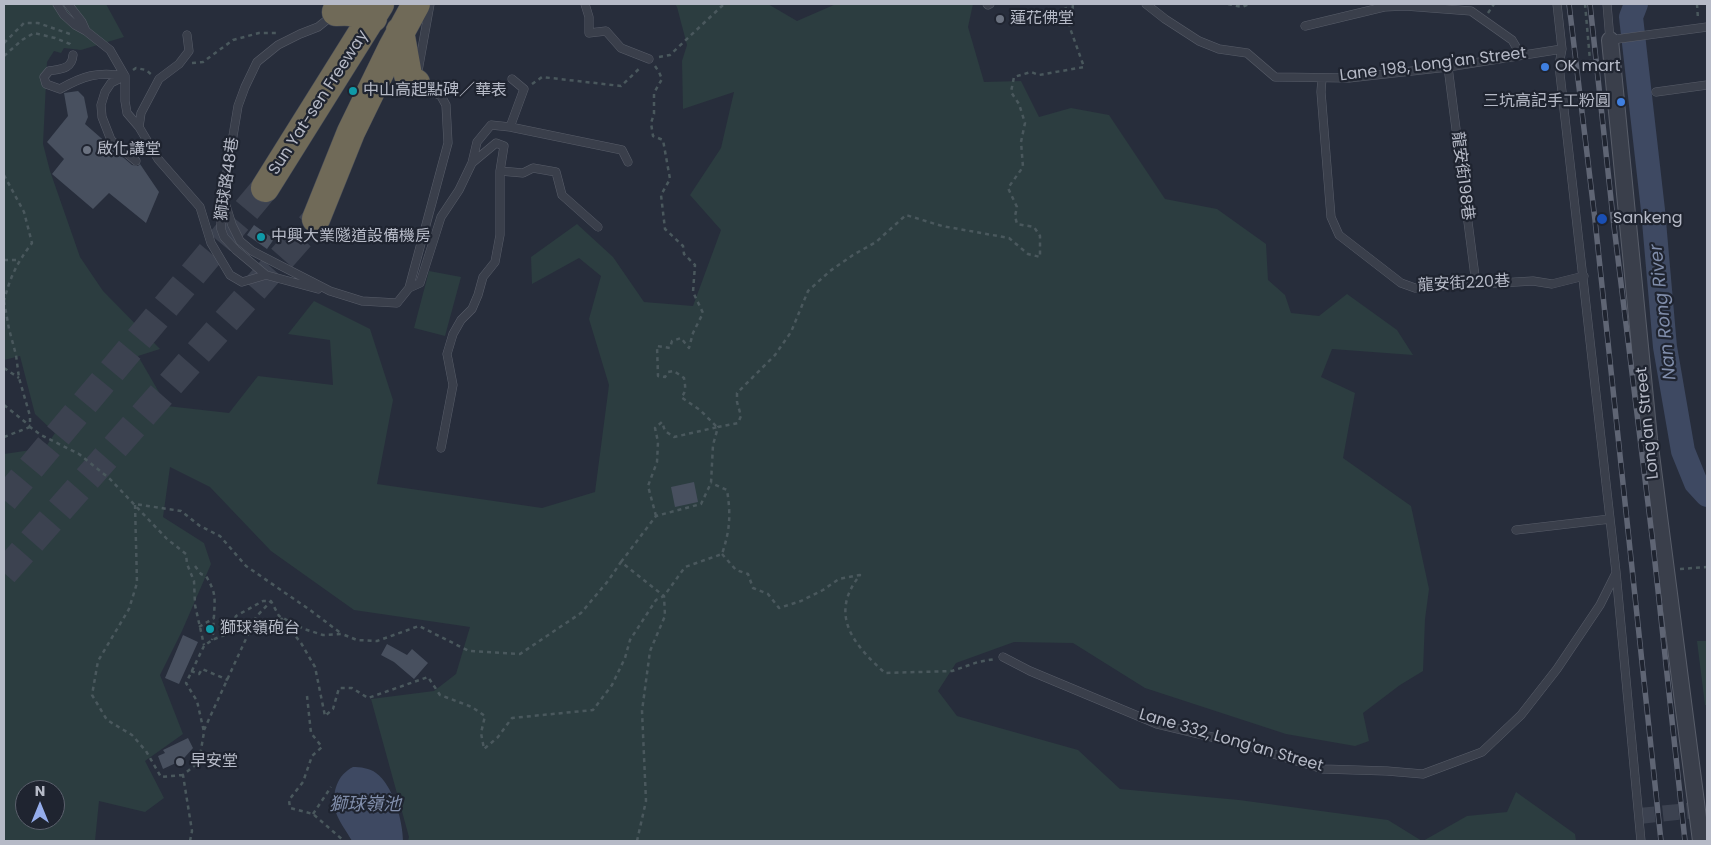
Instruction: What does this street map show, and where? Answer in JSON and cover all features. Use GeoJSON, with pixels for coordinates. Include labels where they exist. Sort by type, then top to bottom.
{"type":"FeatureCollection","features":[{"type":"Feature","properties":{"kind":"highway"},"geometry":{"type":"LineString","coordinates":[[352,11],[410,20],[408,75],[416,83]]}},
{"type":"Feature","properties":{"kind":"highway","name":"Sun Yat-sen Freeway"},"geometry":{"type":"LineString","coordinates":[[264,188],[352,11]]}},
{"type":"Feature","properties":{"kind":"highway","name":"Sun Yat-sen Freeway"},"geometry":{"type":"LineString","coordinates":[[316,219],[351,132],[410,20]]}},
{"type":"Feature","properties":{"kind":"street","name":"Long'an Street"},"geometry":{"type":"LineString","coordinates":[[1610,40],[1649,439],[1701,841]]}},
{"type":"Feature","properties":{"kind":"lane","name":"獅球路48巷"},"geometry":{"type":"LineString","coordinates":[[57,4],[64,15],[75,25],[86,31],[110,50],[125,76],[125,101],[128,113],[139,127],[158,159],[200,207],[211,243],[230,275],[242,282],[266,275]]}},
{"type":"Feature","properties":{"kind":"lane"},"geometry":{"type":"LineString","coordinates":[[68,4],[82,22],[86,31]]}},
{"type":"Feature","properties":{"kind":"lane"},"geometry":{"type":"LineString","coordinates":[[585,4],[589,17],[589,33],[606,31],[621,48],[649,59]]}},
{"type":"Feature","properties":{"kind":"lane","name":"Lane 198, Long'an Street"},"geometry":{"type":"LineString","coordinates":[[1146,4],[1164,19],[1198,41],[1219,49],[1247,53],[1275,76],[1349,78],[1448,67],[1562,49]]}},
{"type":"Feature","properties":{"kind":"lane"},"geometry":{"type":"LineString","coordinates":[[1558,4],[1562,49],[1560,65],[1616,572],[1641,841]]}},
{"type":"Feature","properties":{"kind":"lane","name":"Long'an Street"},"geometry":{"type":"LineString","coordinates":[[1607,4],[1610,40]]}},
{"type":"Feature","properties":{"kind":"lane"},"geometry":{"type":"LineString","coordinates":[[1304,26],[1384,7],[1405,6],[1471,11],[1512,40],[1521,54]]}},
{"type":"Feature","properties":{"kind":"lane","name":"獅球路48巷"},"geometry":{"type":"LineString","coordinates":[[266,275],[236,250],[224,237],[221,229],[223,196],[238,106],[258,62],[268,52],[300,34],[352,11]]}},
{"type":"Feature","properties":{"kind":"lane"},"geometry":{"type":"LineString","coordinates":[[409,288],[448,143],[446,105],[441,96],[416,83],[410,20]]}},
{"type":"Feature","properties":{"kind":"lane"},"geometry":{"type":"LineString","coordinates":[[1610,40],[1703,28]]}},
{"type":"Feature","properties":{"kind":"lane"},"geometry":{"type":"LineString","coordinates":[[139,127],[141,113],[159,79],[179,64],[189,51],[187,35]]}},
{"type":"Feature","properties":{"kind":"lane"},"geometry":{"type":"LineString","coordinates":[[73,55],[72,62],[67,68],[49,71],[44,77],[46,84],[60,89],[90,75],[107,73],[125,76]]}},
{"type":"Feature","properties":{"kind":"lane","name":"龍安街198巷"},"geometry":{"type":"LineString","coordinates":[[1448,67],[1476,284]]}},
{"type":"Feature","properties":{"kind":"lane"},"geometry":{"type":"LineString","coordinates":[[125,76],[111,83],[105,92],[101,104],[102,117],[111,140],[136,161]]}},
{"type":"Feature","properties":{"kind":"lane","name":"龍安街220巷"},"geometry":{"type":"LineString","coordinates":[[1322,78],[1321,92],[1331,217],[1339,235],[1401,283],[1414,288],[1533,281],[1552,284],[1584,276]]}},
{"type":"Feature","properties":{"kind":"lane"},"geometry":{"type":"LineString","coordinates":[[510,127],[524,89],[512,79]]}},
{"type":"Feature","properties":{"kind":"lane"},"geometry":{"type":"LineString","coordinates":[[1656,92],[1707,85]]}},
{"type":"Feature","properties":{"kind":"lane"},"geometry":{"type":"LineString","coordinates":[[266,275],[362,301],[396,303],[409,288],[420,283],[441,217],[459,190],[472,163],[477,142],[491,125],[510,127],[622,150],[628,162]]}},
{"type":"Feature","properties":{"kind":"lane"},"geometry":{"type":"LineString","coordinates":[[442,448],[453,385],[447,354],[453,334],[461,320],[472,309],[478,296],[482,277],[495,262],[500,235],[500,171],[504,146],[496,142],[472,163]]}},
{"type":"Feature","properties":{"kind":"lane"},"geometry":{"type":"LineString","coordinates":[[500,171],[523,173],[533,168],[556,172],[562,195],[598,227]]}},
{"type":"Feature","properties":{"kind":"lane"},"geometry":{"type":"LineString","coordinates":[[223,196],[232,225],[240,241],[252,251],[330,291]]}},
{"type":"Feature","properties":{"kind":"lane"},"geometry":{"type":"LineString","coordinates":[[1516,530],[1610,519]]}},
{"type":"Feature","properties":{"kind":"lane","name":"Lane 332, Long'an Street"},"geometry":{"type":"LineString","coordinates":[[1002,657],[1030,671],[1157,724],[1237,743],[1323,769],[1423,774],[1482,752],[1521,715],[1557,670],[1600,605],[1616,572]]}},
{"type":"Feature","properties":{"kind":"path"},"geometry":{"type":"LineString","coordinates":[[524,89],[542,77],[621,86],[649,59],[670,54],[724,4]]}},
{"type":"Feature","properties":{"kind":"path"},"geometry":{"type":"LineString","coordinates":[[656,516],[648,486],[657,462],[658,442],[655,428],[662,422],[665,431],[674,437],[738,423],[741,416],[737,402],[737,392],[775,354],[791,332],[808,291],[830,271],[876,242],[906,215],[942,226],[1009,238],[1028,254],[1040,257],[1040,236],[1034,227],[1017,224],[1015,216],[1017,207],[1008,188],[1023,167],[1021,142],[1025,123],[1019,104],[1011,92],[1014,77],[1031,72],[1039,75],[1084,67],[1070,28],[1065,4]]}},
{"type":"Feature","properties":{"kind":"path"},"geometry":{"type":"LineString","coordinates":[[1070,28],[1073,4]]}},
{"type":"Feature","properties":{"kind":"path"},"geometry":{"type":"LineString","coordinates":[[1228,4],[1242,8],[1250,4]]}},
{"type":"Feature","properties":{"kind":"path"},"geometry":{"type":"LineString","coordinates":[[1585,4],[1590,60]]}},
{"type":"Feature","properties":{"kind":"path"},"geometry":{"type":"LineString","coordinates":[[1696,4],[1703,28]]}},
{"type":"Feature","properties":{"kind":"path"},"geometry":{"type":"LineString","coordinates":[[4,42],[24,23],[38,24],[72,35]]}},
{"type":"Feature","properties":{"kind":"path"},"geometry":{"type":"LineString","coordinates":[[4,56],[22,40],[34,33],[70,44],[73,55]]}},
{"type":"Feature","properties":{"kind":"path"},"geometry":{"type":"LineString","coordinates":[[179,64],[203,62],[232,40],[259,33],[300,34]]}},
{"type":"Feature","properties":{"kind":"path"},"geometry":{"type":"LineString","coordinates":[[649,59],[660,72],[662,79],[654,93],[654,114],[651,123],[653,136],[663,140],[670,179],[661,194],[664,229],[683,246],[684,254],[695,265],[693,292],[703,313],[693,333],[689,348],[681,338],[672,340],[670,348],[658,346],[658,376],[665,377],[668,372],[674,371],[684,378],[685,387],[682,397],[700,410],[718,428]]}},
{"type":"Feature","properties":{"kind":"path"},"geometry":{"type":"LineString","coordinates":[[125,76],[136,68],[146,70],[159,79]]}},
{"type":"Feature","properties":{"kind":"path"},"geometry":{"type":"LineString","coordinates":[[4,175],[24,212],[32,243],[19,260],[11,276],[4,301],[26,398],[30,427]]}},
{"type":"Feature","properties":{"kind":"path"},"geometry":{"type":"LineString","coordinates":[[4,260],[19,260]]}},
{"type":"Feature","properties":{"kind":"path"},"geometry":{"type":"LineString","coordinates":[[4,368],[20,378]]}},
{"type":"Feature","properties":{"kind":"path"},"geometry":{"type":"LineString","coordinates":[[4,405],[41,435],[79,454],[110,479],[166,539],[186,554],[187,564],[194,581],[195,605],[204,646]]}},
{"type":"Feature","properties":{"kind":"path"},"geometry":{"type":"LineString","coordinates":[[4,437],[30,427]]}},
{"type":"Feature","properties":{"kind":"path"},"geometry":{"type":"LineString","coordinates":[[135,504],[181,511],[200,526],[220,536],[246,566],[342,634],[357,640],[377,641],[419,626],[469,650],[520,654],[582,613],[656,516],[702,504],[712,483],[713,445],[718,428]]}},
{"type":"Feature","properties":{"kind":"path"},"geometry":{"type":"LineString","coordinates":[[712,483],[727,490],[730,512],[728,536],[722,554]]}},
{"type":"Feature","properties":{"kind":"path"},"geometry":{"type":"LineString","coordinates":[[135,504],[137,583],[129,609],[98,661],[92,695],[107,720],[132,735],[146,751],[161,777],[183,774],[199,762],[204,732],[256,617],[271,601]]}},
{"type":"Feature","properties":{"kind":"path"},"geometry":{"type":"LineString","coordinates":[[271,601],[280,616],[302,643],[315,667],[325,716],[333,709],[339,688],[352,688],[368,698],[428,678],[440,695],[472,707],[485,716],[481,733],[484,749],[498,737],[512,718],[593,710],[612,685],[626,658],[630,640],[656,600],[664,596],[685,567],[722,554]]}},
{"type":"Feature","properties":{"kind":"path"},"geometry":{"type":"LineString","coordinates":[[722,554],[736,570],[748,574],[753,588],[768,594],[779,608],[801,601],[823,590],[839,579],[860,575],[852,585],[844,612],[853,638],[866,656],[886,673],[952,670],[1002,657]]}},
{"type":"Feature","properties":{"kind":"path"},"geometry":{"type":"LineString","coordinates":[[621,562],[664,596]]}},
{"type":"Feature","properties":{"kind":"path"},"geometry":{"type":"LineString","coordinates":[[195,566],[201,574],[206,576],[213,588],[216,599],[215,628],[212,640]]}},
{"type":"Feature","properties":{"kind":"path"},"geometry":{"type":"LineString","coordinates":[[1666,570],[1707,567]]}},
{"type":"Feature","properties":{"kind":"path"},"geometry":{"type":"LineString","coordinates":[[637,841],[646,801],[642,711],[650,651],[664,616],[664,596]]}},
{"type":"Feature","properties":{"kind":"path"},"geometry":{"type":"LineString","coordinates":[[204,732],[197,700],[186,683],[191,671],[204,646],[212,640],[227,634],[236,616],[263,601],[271,601]]}},
{"type":"Feature","properties":{"kind":"path"},"geometry":{"type":"LineString","coordinates":[[280,616],[304,629],[323,635],[342,634]]}},
{"type":"Feature","properties":{"kind":"path"},"geometry":{"type":"LineString","coordinates":[[199,627],[214,618]]}},
{"type":"Feature","properties":{"kind":"path"},"geometry":{"type":"LineString","coordinates":[[191,671],[199,674],[202,669],[228,680]]}},
{"type":"Feature","properties":{"kind":"path"},"geometry":{"type":"LineString","coordinates":[[307,696],[312,733],[322,747],[312,756],[303,782],[290,800],[290,808],[313,814],[344,841]]}},
{"type":"Feature","properties":{"kind":"path"},"geometry":{"type":"LineString","coordinates":[[183,774],[192,831],[190,841]]}},
{"type":"Feature","properties":{"kind":"path"},"geometry":{"type":"LineString","coordinates":[[313,814],[331,787]]}},
{"type":"Feature","properties":{"kind":"shaded area"},"geometry":{"type":"Polygon","coordinates":[[[5,4],[106,4],[124,37],[81,50],[64,48],[61,53],[54,51],[47,62],[43,144],[50,171],[80,257],[103,291],[160,349],[138,356],[167,406],[229,413],[258,376],[333,385],[330,340],[288,334],[314,301],[370,329],[393,400],[377,484],[542,508],[595,492],[609,385],[589,319],[601,276],[579,258],[532,284],[531,257],[577,224],[613,257],[644,302],[693,306],[721,230],[690,195],[721,148],[734,92],[683,109],[682,61],[687,45],[675,4],[768,4],[797,21],[836,4],[973,4],[968,27],[984,82],[1021,81],[1039,117],[1071,108],[1109,115],[1165,199],[1217,209],[1266,244],[1268,280],[1285,295],[1291,313],[1319,316],[1347,294],[1397,330],[1413,355],[1332,349],[1321,377],[1355,393],[1343,458],[1411,506],[1429,589],[1425,619],[1423,671],[1400,685],[1363,713],[1369,741],[1355,746],[1286,734],[1145,688],[1073,643],[1014,642],[956,663],[938,691],[957,716],[1078,750],[1120,789],[1239,800],[1388,820],[1422,841],[408,841],[409,837],[371,699],[434,691],[456,674],[470,627],[354,610],[271,551],[210,487],[170,467],[163,517],[204,543],[211,564],[182,631],[160,675],[183,734],[145,761],[164,798],[145,812],[99,801],[95,841],[4,841],[4,454],[45,448],[55,433],[35,414],[20,356],[4,360],[5,4]]]}},
{"type":"Feature","properties":{"kind":"shaded area"},"geometry":{"type":"Polygon","coordinates":[[[429,271],[461,277],[445,336],[414,328],[429,271]]]}},
{"type":"Feature","properties":{"kind":"shaded area"},"geometry":{"type":"Polygon","coordinates":[[[1697,641],[1707,641],[1707,705],[1705,705],[1697,641]]]}},
{"type":"Feature","properties":{"kind":"shaded area"},"geometry":{"type":"Polygon","coordinates":[[[1516,792],[1575,834],[1576,841],[1423,841],[1467,816],[1507,812],[1516,792]]]}},
{"type":"Feature","properties":{"kind":"water","name":"獅球嶺池"},"geometry":{"type":"Polygon","coordinates":[[[353,767],[374,771],[387,786],[399,814],[403,841],[352,841],[336,813],[334,796],[339,779],[353,767]]]}},
{"type":"Feature","properties":{"kind":"building","name":"啟化講堂"},"geometry":{"type":"Polygon","coordinates":[[[78,91],[84,97],[88,117],[85,124],[132,165],[138,166],[140,164],[159,192],[146,223],[109,193],[93,209],[52,174],[64,159],[47,142],[68,116],[64,93],[78,91]]]}},
{"type":"Feature","properties":{"kind":"building","name":"中興大業隧道設備機房"},"geometry":{"type":"Polygon","coordinates":[[[254,225],[274,239],[267,249],[247,235],[254,225]]]}},
{"type":"Feature","properties":{"kind":"building"},"geometry":{"type":"Polygon","coordinates":[[[694,482],[698,502],[675,507],[671,487],[694,482]]]}},
{"type":"Feature","properties":{"kind":"building"},"geometry":{"type":"Polygon","coordinates":[[[183,635],[198,642],[179,684],[165,678],[183,635]]]}},
{"type":"Feature","properties":{"kind":"building"},"geometry":{"type":"Polygon","coordinates":[[[387,644],[407,655],[412,649],[428,663],[414,679],[394,662],[381,655],[387,644]]]}},
{"type":"Feature","properties":{"kind":"building"},"geometry":{"type":"Polygon","coordinates":[[[188,738],[193,748],[177,766],[176,763],[163,769],[158,756],[165,753],[163,750],[188,738]]]}},
{"type":"Feature","properties":{"kind":"waterway","name":"Nan Rong River"},"geometry":{"type":"LineString","coordinates":[[1636,4],[1631,17],[1653,210],[1665,347],[1683,451],[1696,483],[1707,495]]}},
{"type":"Feature","properties":{"kind":"tunnel"},"geometry":{"type":"LineString","coordinates":[[4,500],[265,188]]}},
{"type":"Feature","properties":{"kind":"tunnel"},"geometry":{"type":"LineString","coordinates":[[4,573],[316,219]]}},
{"type":"Feature","properties":{"kind":"tunnel"},"geometry":{"type":"LineString","coordinates":[[1639,816],[1697,810]]}},
{"type":"Feature","properties":{"kind":"railway"},"geometry":{"type":"LineString","coordinates":[[1569,4],[1595,220],[1661,841]]}},
{"type":"Feature","properties":{"kind":"railway"},"geometry":{"type":"LineString","coordinates":[[1590,4],[1613,218],[1653,544],[1685,841]]}},
{"type":"Feature","properties":{"kind":"place","name":"蓮花佛堂"},"geometry":{"type":"Point","coordinates":[1000,19]}},
{"type":"Feature","properties":{"kind":"place","name":"OK mart"},"geometry":{"type":"Point","coordinates":[1545,67]}},
{"type":"Feature","properties":{"kind":"place","name":"中山高起點碑／華表"},"geometry":{"type":"Point","coordinates":[353,91]}},
{"type":"Feature","properties":{"kind":"place","name":"三坑高記手工粉圓"},"geometry":{"type":"Point","coordinates":[1621,102]}},
{"type":"Feature","properties":{"kind":"place","name":"啟化講堂"},"geometry":{"type":"Point","coordinates":[87,150]}},
{"type":"Feature","properties":{"kind":"place","name":"Sankeng"},"geometry":{"type":"Point","coordinates":[1602,219]}},
{"type":"Feature","properties":{"kind":"place","name":"中興大業隧道設備機房"},"geometry":{"type":"Point","coordinates":[261,237]}},
{"type":"Feature","properties":{"kind":"place","name":"獅球嶺砲台"},"geometry":{"type":"Point","coordinates":[210,629]}},
{"type":"Feature","properties":{"kind":"place","name":"早安堂"},"geometry":{"type":"Point","coordinates":[180,762]}}]}
